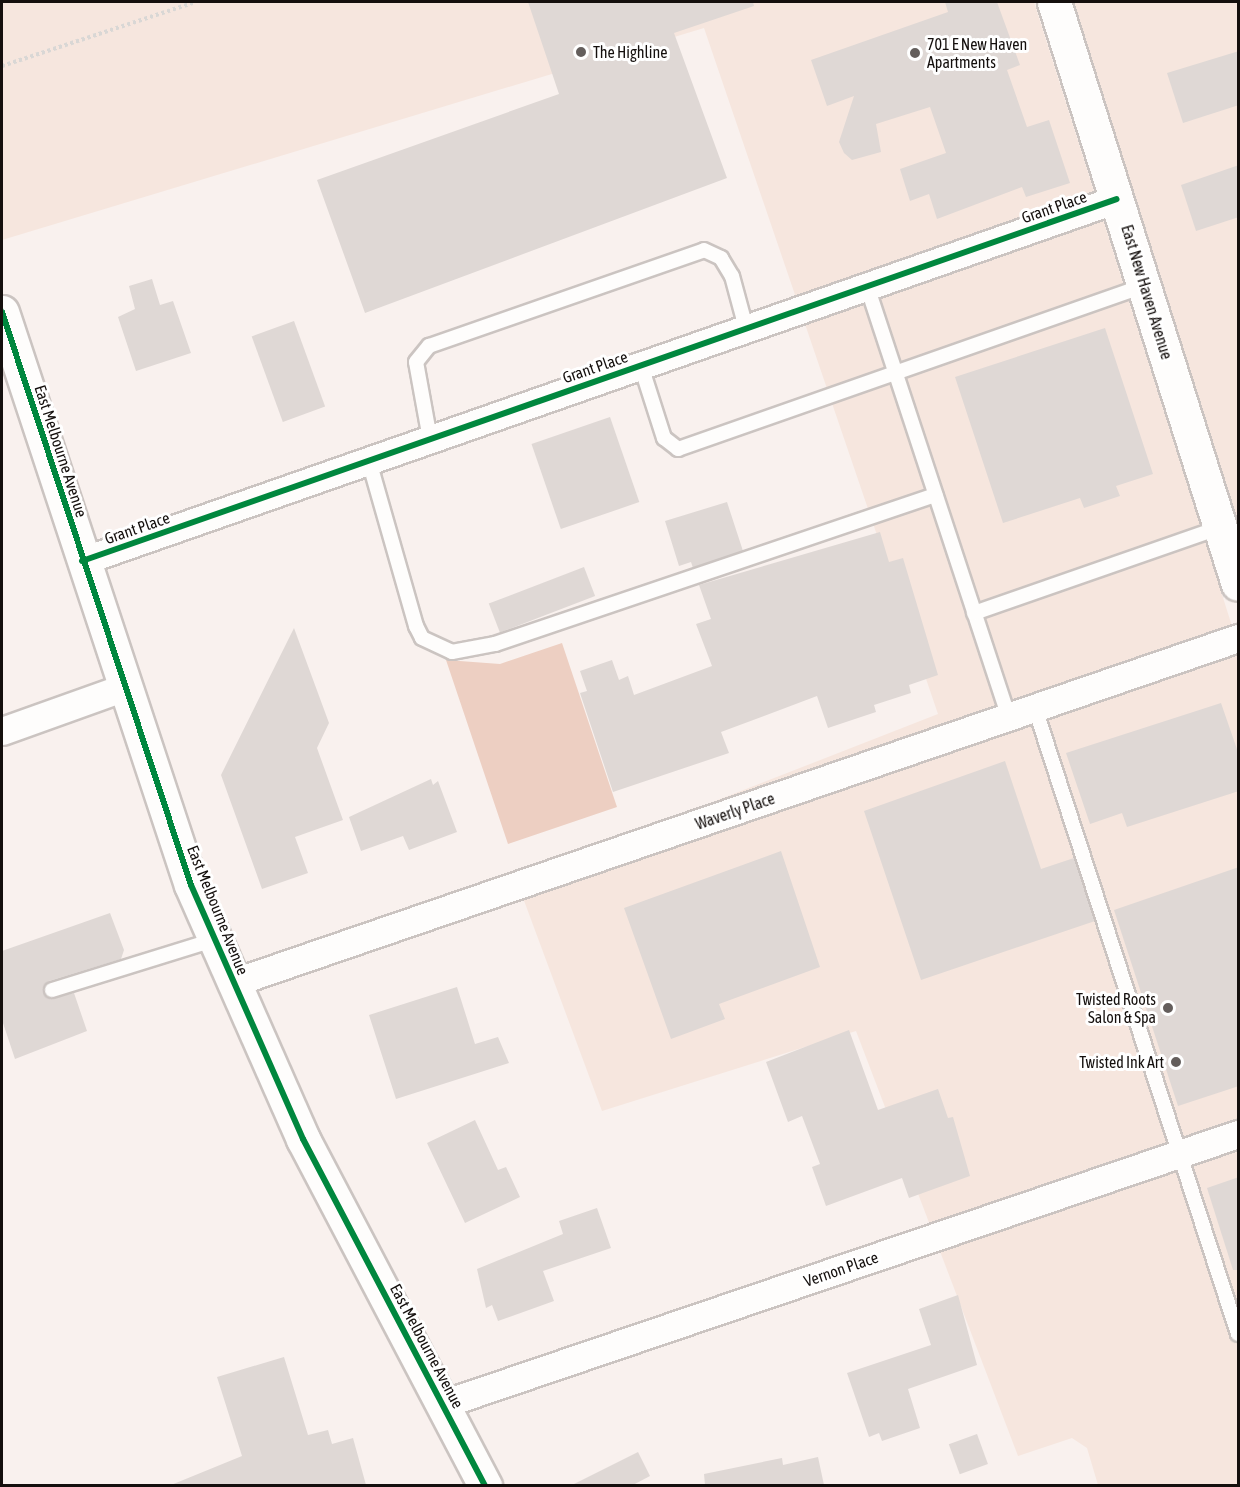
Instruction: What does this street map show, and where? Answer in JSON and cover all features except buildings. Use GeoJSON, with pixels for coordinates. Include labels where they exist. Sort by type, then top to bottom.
{"type":"FeatureCollection","features":[{"type":"Feature","properties":{"kind":"street","name":"East New Haven Avenue"},"geometry":{"type":"LineString","coordinates":[[1054,2],[1239,584]]}},
{"type":"Feature","properties":{"kind":"street","name":"Grant Place"},"geometry":{"type":"LineString","coordinates":[[82,561],[1117,199]]}},
{"type":"Feature","properties":{"kind":"street","name":"East Melbourne Avenue"},"geometry":{"type":"LineString","coordinates":[[2,312],[82,561],[214,940],[303,1139],[485,1485]]}},
{"type":"Feature","properties":{"kind":"street","name":"Waverly Place"},"geometry":{"type":"LineString","coordinates":[[232,983],[1239,638]]}},
{"type":"Feature","properties":{"kind":"street"},"geometry":{"type":"LineString","coordinates":[[2,731],[125,687]]}},
{"type":"Feature","properties":{"kind":"street","name":"Vernon Place"},"geometry":{"type":"LineString","coordinates":[[443,1404],[1239,1134]]}},
{"type":"Feature","properties":{"kind":"lane"},"geometry":{"type":"LineString","coordinates":[[430,439],[416,362],[429,346],[704,250],[721,258],[732,276],[746,328]]}},
{"type":"Feature","properties":{"kind":"lane"},"geometry":{"type":"LineString","coordinates":[[867,286],[1009,717]]}},
{"type":"Feature","properties":{"kind":"lane"},"geometry":{"type":"LineString","coordinates":[[641,366],[664,438],[678,449],[1144,286]]}},
{"type":"Feature","properties":{"kind":"lane"},"geometry":{"type":"LineString","coordinates":[[369,461],[416,626],[422,638],[452,652],[495,644],[936,495]]}},
{"type":"Feature","properties":{"kind":"lane"},"geometry":{"type":"LineString","coordinates":[[974,613],[1221,527]]}},
{"type":"Feature","properties":{"kind":"lane"},"geometry":{"type":"LineString","coordinates":[[1035,708],[1239,1334]]}},
{"type":"Feature","properties":{"kind":"lane"},"geometry":{"type":"LineString","coordinates":[[52,990],[214,940]]}},
{"type":"Feature","properties":{"kind":"path"},"geometry":{"type":"LineString","coordinates":[[2,66],[195,2]]}},
{"type":"Feature","properties":{"kind":"shaded area"},"geometry":{"type":"Polygon","coordinates":[[[2,2],[1034,2],[1238,645],[1238,1485],[1098,1485],[1087,1448],[1072,1438],[1018,1456],[856,1031],[602,1111],[516,879],[938,714],[704,28],[2,240],[2,2]]]}},
{"type":"Feature","properties":{"kind":"shaded area"},"geometry":{"type":"Polygon","coordinates":[[[1072,2],[1238,2],[1238,524],[1072,2]]]}},
{"type":"Feature","properties":{"kind":"shaded area"},"geometry":{"type":"Polygon","coordinates":[[[562,643],[617,807],[508,844],[446,660],[500,664],[562,643]]]}},
{"type":"Feature","properties":{"kind":"cycle path"},"geometry":{"type":"LineString","coordinates":[[82,561],[1117,199]]}},
{"type":"Feature","properties":{"kind":"cycle path"},"geometry":{"type":"LineString","coordinates":[[2,312],[191,885],[303,1139],[485,1486]]}},
{"type":"Feature","properties":{"kind":"place","name":"The Highline"},"geometry":{"type":"Point","coordinates":[581,52]}},
{"type":"Feature","properties":{"kind":"place","name":"701 E New Haven Apartments"},"geometry":{"type":"Point","coordinates":[915,53]}},
{"type":"Feature","properties":{"kind":"place","name":"Twisted Roots Salon & Spa"},"geometry":{"type":"Point","coordinates":[1168,1008]}},
{"type":"Feature","properties":{"kind":"place","name":"Twisted Ink Art"},"geometry":{"type":"Point","coordinates":[1176,1062]}}]}
